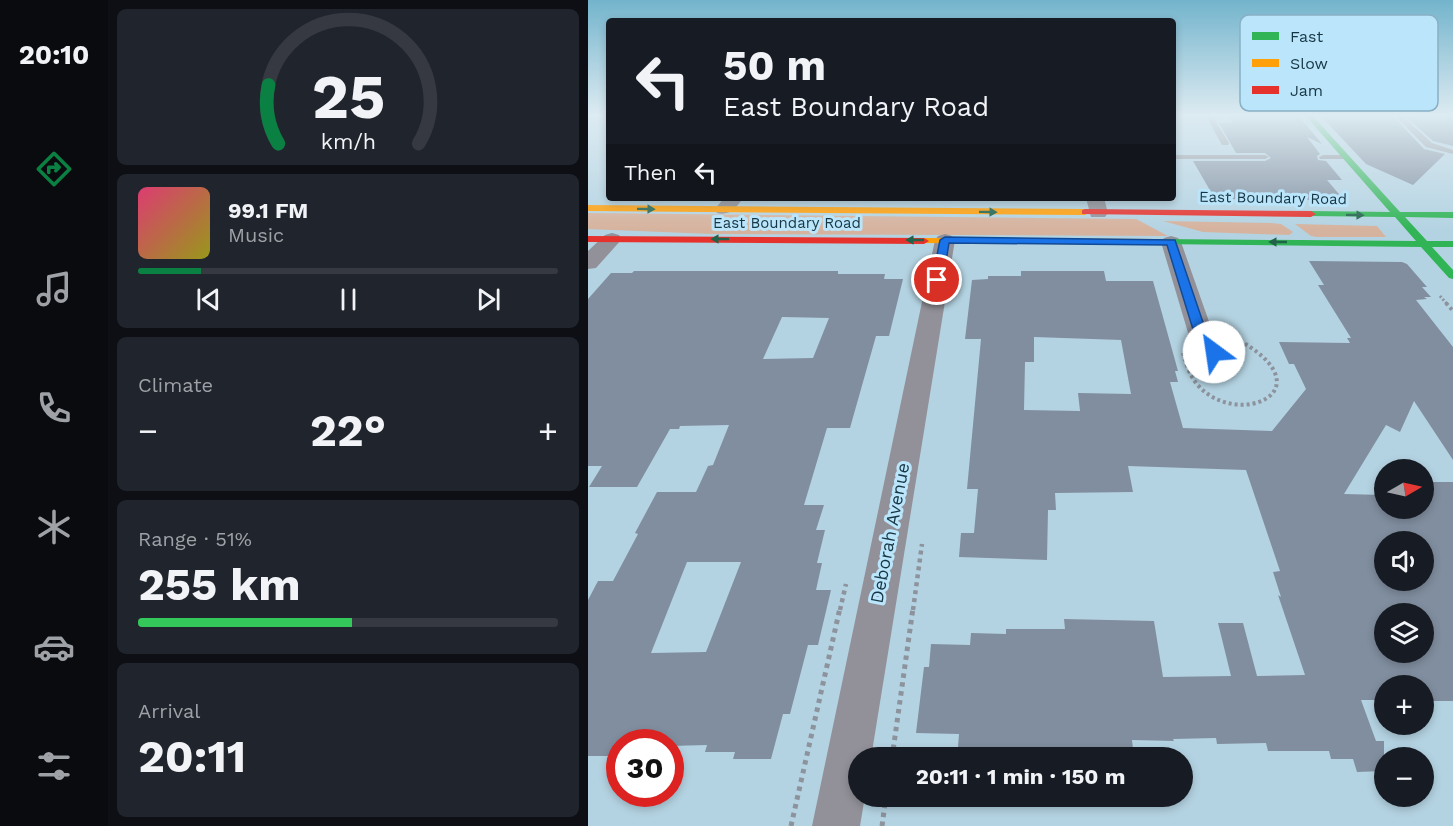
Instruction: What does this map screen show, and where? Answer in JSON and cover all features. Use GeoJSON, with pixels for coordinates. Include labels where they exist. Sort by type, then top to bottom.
{"type":"FeatureCollection","features":[{"type":"Feature","properties":{"kind":"main road"},"geometry":{"type":"LineString","coordinates":[[1342,153],[1453,276]]}},
{"type":"Feature","properties":{"kind":"main road"},"geometry":{"type":"LineString","coordinates":[[1344,155],[1390,183]]}},
{"type":"Feature","properties":{"kind":"main road"},"geometry":{"type":"LineString","coordinates":[[1432,202],[1453,210]]}},
{"type":"Feature","properties":{"kind":"main road","name":"East Boundary Road"},"geometry":{"type":"LineString","coordinates":[[588,208],[736,204],[1096,206],[1142,213],[1453,215]]}},
{"type":"Feature","properties":{"kind":"main road"},"geometry":{"type":"LineString","coordinates":[[1142,213],[1152,223],[1178,232],[1245,242]]}},
{"type":"Feature","properties":{"kind":"main road"},"geometry":{"type":"LineString","coordinates":[[1252,214],[1298,233]]}},
{"type":"Feature","properties":{"kind":"main road","name":"East Boundary Road"},"geometry":{"type":"LineString","coordinates":[[588,239],[1245,242],[1298,233],[1424,244],[1453,244]]}},
{"type":"Feature","properties":{"kind":"street"},"geometry":{"type":"LineString","coordinates":[[588,263],[612,239]]}},
{"type":"Feature","properties":{"kind":"street","name":"Deborah Avenue"},"geometry":{"type":"LineString","coordinates":[[836,826],[945,240]]}},
{"type":"Feature","properties":{"kind":"street"},"geometry":{"type":"LineString","coordinates":[[1171,242],[1201,336],[1226,368]]}},
{"type":"Feature","properties":{"kind":"lane"},"geometry":{"type":"LineString","coordinates":[[1323,157],[1344,155]]}},
{"type":"Feature","properties":{"kind":"lane"},"geometry":{"type":"LineString","coordinates":[[1176,157],[1265,157]]}},
{"type":"Feature","properties":{"kind":"path"},"geometry":{"type":"LineString","coordinates":[[882,826],[885,807]]}},
{"type":"Feature","properties":{"kind":"shaded area"},"geometry":{"type":"Polygon","coordinates":[[[588,213],[1136,219],[1168,236],[711,234],[588,229],[588,213]]]}},
{"type":"Feature","properties":{"kind":"shaded area"},"geometry":{"type":"Polygon","coordinates":[[[1163,221],[1271,223],[1281,224],[1293,232],[1289,235],[1203,232],[1163,221]]]}},
{"type":"Feature","properties":{"kind":"shaded area"},"geometry":{"type":"Polygon","coordinates":[[[1295,224],[1377,226],[1386,237],[1317,237],[1311,236],[1295,224]]]}},
{"type":"Feature","properties":{"kind":"building"},"geometry":{"type":"Polygon","coordinates":[[[1236,153],[1319,153],[1318,160],[1326,161],[1342,180],[1327,180],[1344,200],[1215,199],[1193,161],[1265,161],[1271,158],[1265,153],[1236,153]]]}},
{"type":"Feature","properties":{"kind":"building"},"geometry":{"type":"Polygon","coordinates":[[[1355,153],[1445,154],[1413,185],[1366,164],[1355,153]]]}},
{"type":"Feature","properties":{"kind":"building"},"geometry":{"type":"Polygon","coordinates":[[[1309,261],[1402,262],[1407,264],[1427,287],[1422,287],[1431,297],[1416,300],[1453,347],[1453,460],[1414,401],[1400,432],[1386,425],[1344,494],[1374,495],[1374,519],[1434,519],[1434,482],[1453,482],[1453,701],[1434,701],[1434,675],[1374,675],[1374,700],[1361,700],[1376,741],[1384,741],[1384,747],[1374,747],[1374,771],[1357,772],[1353,759],[1331,759],[1329,751],[1268,751],[1266,743],[1217,744],[1216,738],[1173,739],[1174,741],[1132,740],[1133,747],[958,747],[959,734],[916,733],[924,667],[929,667],[931,644],[970,645],[971,633],[1006,634],[1006,629],[1065,629],[1064,619],[1154,621],[1163,677],[1231,676],[1218,623],[1243,623],[1257,676],[1305,675],[1278,595],[1281,597],[1273,572],[1280,571],[1246,470],[1128,466],[1133,492],[1055,493],[1056,510],[1048,510],[1047,560],[959,557],[961,533],[974,533],[978,489],[967,489],[981,339],[965,339],[972,280],[988,279],[988,276],[1021,276],[1021,271],[1104,271],[1106,281],[1153,281],[1178,371],[1175,371],[1178,382],[1170,382],[1183,428],[1272,431],[1306,389],[1294,364],[1289,364],[1279,342],[1350,343],[1347,338],[1351,338],[1318,285],[1324,285],[1309,261]],[[1034,337],[1034,362],[1025,362],[1024,410],[1080,411],[1078,393],[1131,394],[1121,340],[1034,337]]]}},
{"type":"Feature","properties":{"kind":"building"},"geometry":{"type":"Polygon","coordinates":[[[838,271],[838,274],[885,274],[884,279],[903,279],[889,336],[876,336],[850,428],[827,428],[804,505],[824,505],[816,530],[825,530],[817,563],[822,563],[816,590],[831,590],[818,645],[808,645],[790,714],[783,714],[771,759],[733,759],[735,752],[705,752],[707,745],[684,746],[684,729],[606,729],[606,756],[588,756],[588,600],[598,581],[613,581],[657,492],[696,492],[708,466],[713,465],[729,425],[680,426],[679,429],[670,429],[637,487],[589,487],[602,466],[588,466],[588,299],[611,273],[838,271]],[[782,317],[763,359],[813,358],[829,318],[782,317]],[[687,562],[651,653],[706,652],[741,562],[687,562]]]}},
{"type":"Feature","properties":{"kind":"traffic: fast"},"geometry":{"type":"LineString","coordinates":[[1342,153],[1453,276]]}},
{"type":"Feature","properties":{"kind":"traffic: fast"},"geometry":{"type":"LineString","coordinates":[[1311,214],[1453,215]]}},
{"type":"Feature","properties":{"kind":"traffic: fast"},"geometry":{"type":"LineString","coordinates":[[1159,242],[1453,244]]}},
{"type":"Feature","properties":{"kind":"traffic: slow"},"geometry":{"type":"LineString","coordinates":[[588,208],[1085,212]]}},
{"type":"Feature","properties":{"kind":"traffic: slow"},"geometry":{"type":"LineString","coordinates":[[924,241],[1159,242]]}},
{"type":"Feature","properties":{"kind":"traffic: jam"},"geometry":{"type":"LineString","coordinates":[[1085,212],[1311,214]]}},
{"type":"Feature","properties":{"kind":"traffic: jam"},"geometry":{"type":"LineString","coordinates":[[588,239],[924,241]]}},
{"type":"Feature","properties":{"kind":"route"},"geometry":{"type":"LineString","coordinates":[[937,280],[945,240],[1171,242],[1201,336],[1214,352]]}}]}
